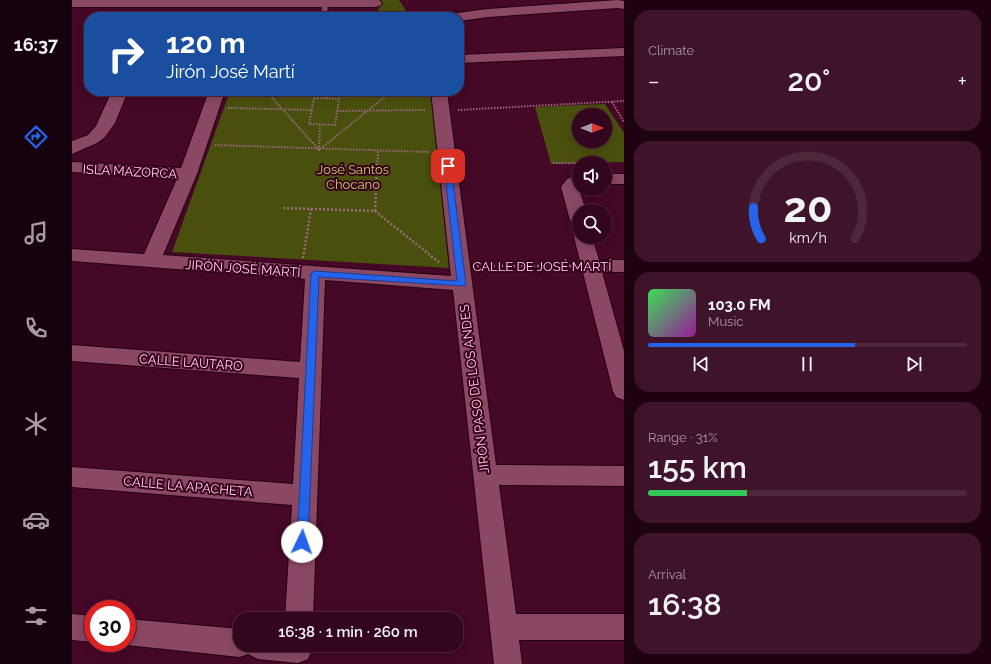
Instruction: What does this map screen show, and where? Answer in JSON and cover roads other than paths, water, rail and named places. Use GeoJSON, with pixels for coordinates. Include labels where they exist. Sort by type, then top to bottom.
{"type":"FeatureCollection","features":[{"type":"Feature","properties":{"kind":"street"},"geometry":{"type":"LineString","coordinates":[[479,0],[488,13]]}},
{"type":"Feature","properties":{"kind":"street"},"geometry":{"type":"LineString","coordinates":[[72,3],[324,10],[375,3]]}},
{"type":"Feature","properties":{"kind":"street"},"geometry":{"type":"LineString","coordinates":[[464,16],[488,13],[621,4]]}},
{"type":"Feature","properties":{"kind":"street"},"geometry":{"type":"LineString","coordinates":[[464,59],[624,52]]}},
{"type":"Feature","properties":{"kind":"street"},"geometry":{"type":"LineString","coordinates":[[74,144],[94,138],[102,130],[118,96]]}},
{"type":"Feature","properties":{"kind":"street"},"geometry":{"type":"LineString","coordinates":[[151,261],[188,174],[215,96]]}},
{"type":"Feature","properties":{"kind":"street","name":"JIRÓN PASO DE LOS ANDES"},"geometry":{"type":"LineString","coordinates":[[440,100],[508,664]]}},
{"type":"Feature","properties":{"kind":"street","name":"ISLA MAZORCA"},"geometry":{"type":"LineString","coordinates":[[72,167],[188,174]]}},
{"type":"Feature","properties":{"kind":"street"},"geometry":{"type":"LineString","coordinates":[[612,179],[624,179]]}},
{"type":"Feature","properties":{"kind":"street"},"geometry":{"type":"LineString","coordinates":[[572,184],[570,187],[572,194]]}},
{"type":"Feature","properties":{"kind":"street"},"geometry":{"type":"LineString","coordinates":[[585,244],[620,360],[624,390]]}},
{"type":"Feature","properties":{"kind":"street","name":"JIRÓN JOSÉ MARTÍ"},"geometry":{"type":"LineString","coordinates":[[72,255],[308,273],[461,277]]}},
{"type":"Feature","properties":{"kind":"street","name":"CALLE DE JOSÉ MARTÍ"},"geometry":{"type":"LineString","coordinates":[[591,266],[624,266]]}},
{"type":"Feature","properties":{"kind":"street"},"geometry":{"type":"LineString","coordinates":[[299,612],[310,371],[308,273]]}},
{"type":"Feature","properties":{"kind":"street","name":"CALLE LAUTARO"},"geometry":{"type":"LineString","coordinates":[[72,353],[310,371]]}},
{"type":"Feature","properties":{"kind":"street"},"geometry":{"type":"LineString","coordinates":[[485,475],[624,476]]}},
{"type":"Feature","properties":{"kind":"street","name":"CALLE LA APACHETA"},"geometry":{"type":"LineString","coordinates":[[72,477],[305,496]]}},
{"type":"Feature","properties":{"kind":"street"},"geometry":{"type":"LineString","coordinates":[[503,626],[624,627]]}},
{"type":"Feature","properties":{"kind":"street"},"geometry":{"type":"LineString","coordinates":[[72,627],[84,628]]}},
{"type":"Feature","properties":{"kind":"street"},"geometry":{"type":"LineString","coordinates":[[136,633],[233,642]]}},
{"type":"Feature","properties":{"kind":"park label","name":"José Santos Chocano"},"geometry":{"type":"Point","coordinates":[353,176]}}]}
